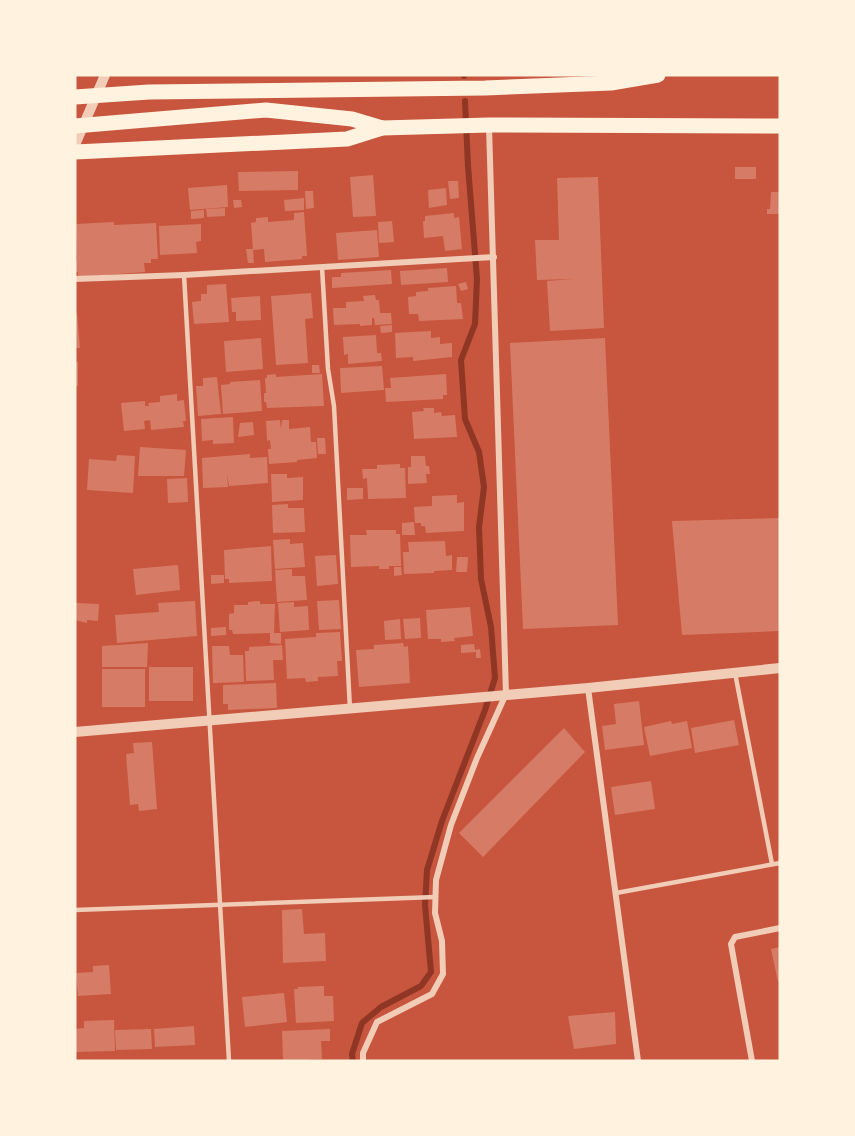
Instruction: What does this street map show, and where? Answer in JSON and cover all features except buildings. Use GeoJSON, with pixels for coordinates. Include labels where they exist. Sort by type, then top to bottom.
{"type":"FeatureCollection","features":[{"type":"Feature","properties":{"kind":"main road"},"geometry":{"type":"LineString","coordinates":[[75,97],[149,92],[485,88],[611,83],[658,75]]}},
{"type":"Feature","properties":{"kind":"main road"},"geometry":{"type":"LineString","coordinates":[[79,126],[266,110],[352,119],[382,128]]}},
{"type":"Feature","properties":{"kind":"main road"},"geometry":{"type":"LineString","coordinates":[[75,152],[347,139],[382,128],[489,125],[780,126]]}},
{"type":"Feature","properties":{"kind":"street"},"geometry":{"type":"LineString","coordinates":[[75,145],[79,126],[105,75]]}},
{"type":"Feature","properties":{"kind":"street"},"geometry":{"type":"LineString","coordinates":[[363,1061],[363,1053],[376,1022],[432,994],[443,974],[442,941],[435,913],[436,880],[451,825],[477,758],[506,694],[489,125]]}},
{"type":"Feature","properties":{"kind":"street"},"geometry":{"type":"LineString","coordinates":[[75,279],[494,257]]}},
{"type":"Feature","properties":{"kind":"street"},"geometry":{"type":"LineString","coordinates":[[75,732],[588,688],[780,668]]}},
{"type":"Feature","properties":{"kind":"street"},"geometry":{"type":"LineString","coordinates":[[588,688],[638,1061]]}},
{"type":"Feature","properties":{"kind":"street"},"geometry":{"type":"LineString","coordinates":[[752,1061],[730,944],[735,936],[780,928]]}},
{"type":"Feature","properties":{"kind":"lane"},"geometry":{"type":"LineString","coordinates":[[322,267],[328,369],[334,417],[350,709]]}},
{"type":"Feature","properties":{"kind":"lane"},"geometry":{"type":"LineString","coordinates":[[184,275],[222,904],[229,1061]]}},
{"type":"Feature","properties":{"kind":"lane"},"geometry":{"type":"LineString","coordinates":[[735,673],[772,864]]}},
{"type":"Feature","properties":{"kind":"lane"},"geometry":{"type":"LineString","coordinates":[[616,893],[780,863]]}},
{"type":"Feature","properties":{"kind":"lane"},"geometry":{"type":"LineString","coordinates":[[75,910],[436,897]]}},
{"type":"Feature","properties":{"kind":"waterway"},"geometry":{"type":"LineString","coordinates":[[353,1061],[352,1054],[362,1023],[381,1007],[421,986],[431,972],[425,905],[427,870],[442,821],[495,678],[491,627],[481,579],[479,527],[484,487],[479,452],[465,419],[461,360],[475,324],[477,279],[465,101]]}}]}
